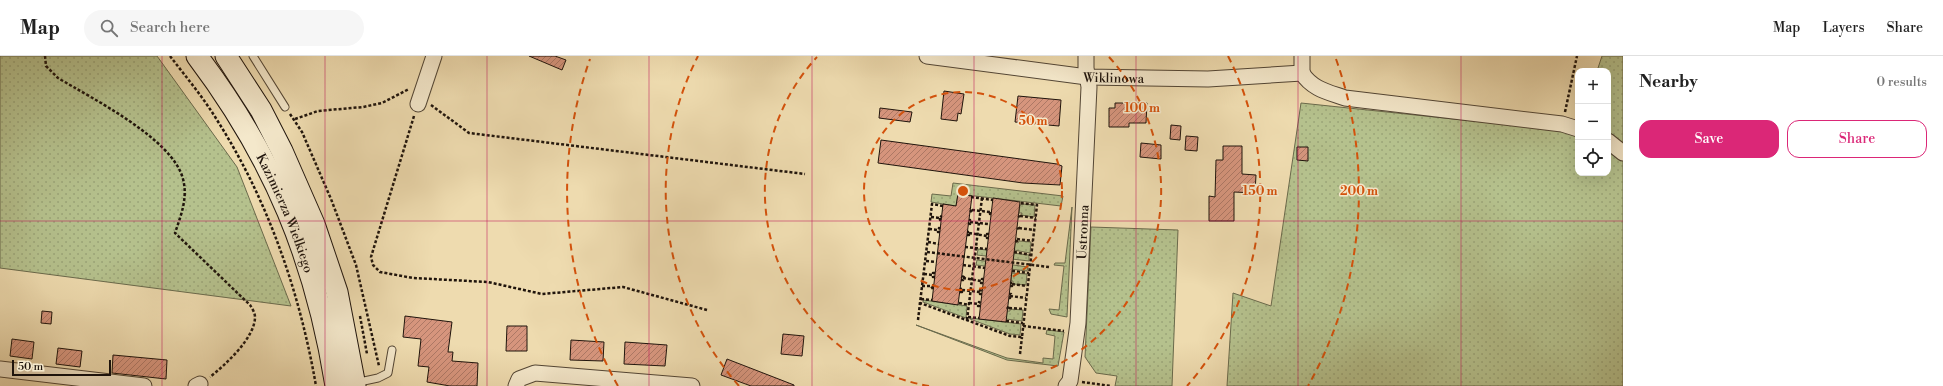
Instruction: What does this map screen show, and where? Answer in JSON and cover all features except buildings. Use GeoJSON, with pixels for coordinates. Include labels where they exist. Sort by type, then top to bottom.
{"type":"FeatureCollection","features":[{"type":"Feature","properties":{"kind":"main road","name":"Kazimierza Wielkiego"},"geometry":{"type":"LineString","coordinates":[[197,56],[216,82],[262,155],[288,209],[304,249],[323,314],[349,385]]}},
{"type":"Feature","properties":{"kind":"main road","name":"Kazimierza Wielkiego"},"geometry":{"type":"LineString","coordinates":[[226,56],[261,110],[282,151],[314,224],[337,292],[349,385]]}},
{"type":"Feature","properties":{"kind":"street"},"geometry":{"type":"LineString","coordinates":[[419,100],[434,56]]}},
{"type":"Feature","properties":{"kind":"street","name":"Wiklinowa"},"geometry":{"type":"LineString","coordinates":[[927,56],[1087,77],[1208,79],[1302,73]]}},
{"type":"Feature","properties":{"kind":"street","name":"Ustronna"},"geometry":{"type":"LineString","coordinates":[[1068,383],[1078,323],[1087,138],[1088,87],[1086,56]]}},
{"type":"Feature","properties":{"kind":"street"},"geometry":{"type":"LineString","coordinates":[[1302,56],[1302,73],[1308,82],[1316,88],[1345,98],[1562,124],[1575,128]]}},
{"type":"Feature","properties":{"kind":"street"},"geometry":{"type":"LineString","coordinates":[[1611,143],[1623,153]]}},
{"type":"Feature","properties":{"kind":"street"},"geometry":{"type":"LineString","coordinates":[[0,369],[144,386]]}},
{"type":"Feature","properties":{"kind":"street"},"geometry":{"type":"LineString","coordinates":[[516,386],[519,379],[534,373],[692,386]]}},
{"type":"Feature","properties":{"kind":"lane"},"geometry":{"type":"LineString","coordinates":[[253,56],[285,107]]}},
{"type":"Feature","properties":{"kind":"lane"},"geometry":{"type":"LineString","coordinates":[[349,385],[381,377],[388,373],[392,350]]}},
{"type":"Feature","properties":{"kind":"path"},"geometry":{"type":"LineString","coordinates":[[45,56],[46,66],[58,78],[152,138],[174,159],[179,166],[184,180],[184,206],[175,233],[250,305],[255,317],[251,331],[229,361],[198,385]]}},
{"type":"Feature","properties":{"kind":"path"},"geometry":{"type":"LineString","coordinates":[[170,56],[217,120],[255,189],[278,244],[298,304],[310,353],[316,386]]}},
{"type":"Feature","properties":{"kind":"path"},"geometry":{"type":"LineString","coordinates":[[1562,124],[1578,56]]}},
{"type":"Feature","properties":{"kind":"path"},"geometry":{"type":"LineString","coordinates":[[294,119],[318,110],[363,107],[382,103],[415,85],[428,75]]}},
{"type":"Feature","properties":{"kind":"path"},"geometry":{"type":"LineString","coordinates":[[707,310],[623,287],[542,294],[488,282],[414,278],[380,272],[373,265],[371,257],[419,100],[469,133],[805,174]]}},
{"type":"Feature","properties":{"kind":"path"},"geometry":{"type":"LineString","coordinates":[[285,107],[294,119],[331,199],[356,265],[381,377]]}},
{"type":"Feature","properties":{"kind":"path"},"geometry":{"type":"LineString","coordinates":[[972,197],[993,200]]}},
{"type":"Feature","properties":{"kind":"path"},"geometry":{"type":"LineString","coordinates":[[968,318],[982,198]]}},
{"type":"Feature","properties":{"kind":"path"},"geometry":{"type":"LineString","coordinates":[[1020,203],[1037,205],[1020,354]]}},
{"type":"Feature","properties":{"kind":"path"},"geometry":{"type":"LineString","coordinates":[[918,320],[932,204],[943,206]]}},
{"type":"Feature","properties":{"kind":"path"},"geometry":{"type":"LineString","coordinates":[[971,210],[991,213]]}},
{"type":"Feature","properties":{"kind":"path"},"geometry":{"type":"LineString","coordinates":[[1019,216],[1036,218]]}},
{"type":"Feature","properties":{"kind":"path"},"geometry":{"type":"LineString","coordinates":[[931,217],[941,218]]}},
{"type":"Feature","properties":{"kind":"path"},"geometry":{"type":"LineString","coordinates":[[969,222],[990,224]]}},
{"type":"Feature","properties":{"kind":"path"},"geometry":{"type":"LineString","coordinates":[[1018,228],[1034,230]]}},
{"type":"Feature","properties":{"kind":"path"},"geometry":{"type":"LineString","coordinates":[[929,229],[940,230]]}},
{"type":"Feature","properties":{"kind":"path"},"geometry":{"type":"LineString","coordinates":[[968,233],[988,236]]}},
{"type":"Feature","properties":{"kind":"path"},"geometry":{"type":"LineString","coordinates":[[1016,239],[1033,241]]}},
{"type":"Feature","properties":{"kind":"path"},"geometry":{"type":"LineString","coordinates":[[928,242],[939,244]]}},
{"type":"Feature","properties":{"kind":"path"},"geometry":{"type":"LineString","coordinates":[[966,247],[987,249]]}},
{"type":"Feature","properties":{"kind":"path"},"geometry":{"type":"LineString","coordinates":[[927,252],[1049,267]]}},
{"type":"Feature","properties":{"kind":"path"},"geometry":{"type":"LineString","coordinates":[[1014,252],[1031,254]]}},
{"type":"Feature","properties":{"kind":"path"},"geometry":{"type":"LineString","coordinates":[[926,261],[936,262]]}},
{"type":"Feature","properties":{"kind":"path"},"geometry":{"type":"LineString","coordinates":[[963,265],[985,268]]}},
{"type":"Feature","properties":{"kind":"path"},"geometry":{"type":"LineString","coordinates":[[1012,271],[1029,273]]}},
{"type":"Feature","properties":{"kind":"path"},"geometry":{"type":"LineString","coordinates":[[924,274],[934,275]]}},
{"type":"Feature","properties":{"kind":"path"},"geometry":{"type":"LineString","coordinates":[[962,278],[983,281]]}},
{"type":"Feature","properties":{"kind":"path"},"geometry":{"type":"LineString","coordinates":[[1011,284],[1028,286]]}},
{"type":"Feature","properties":{"kind":"path"},"geometry":{"type":"LineString","coordinates":[[922,286],[933,287]]}},
{"type":"Feature","properties":{"kind":"path"},"geometry":{"type":"LineString","coordinates":[[961,290],[981,293]]}},
{"type":"Feature","properties":{"kind":"path"},"geometry":{"type":"LineString","coordinates":[[1009,296],[1026,298]]}},
{"type":"Feature","properties":{"kind":"path"},"geometry":{"type":"LineString","coordinates":[[921,299],[932,300]]}},
{"type":"Feature","properties":{"kind":"path"},"geometry":{"type":"LineString","coordinates":[[920,303],[968,318],[1010,336],[1022,337]]}},
{"type":"Feature","properties":{"kind":"path"},"geometry":{"type":"LineString","coordinates":[[959,303],[980,304]]}},
{"type":"Feature","properties":{"kind":"path"},"geometry":{"type":"LineString","coordinates":[[1008,308],[1025,309]]}},
{"type":"Feature","properties":{"kind":"path"},"geometry":{"type":"LineString","coordinates":[[968,318],[979,318]]}},
{"type":"Feature","properties":{"kind":"path"},"geometry":{"type":"LineString","coordinates":[[1006,321],[1057,330]]}},
{"type":"Feature","properties":{"kind":"path"},"geometry":{"type":"LineString","coordinates":[[1068,383],[1111,386]]}},
{"type":"Feature","properties":{"kind":"green space"},"geometry":{"type":"Polygon","coordinates":[[[0,56],[157,56],[237,167],[291,306],[0,268],[0,56]]]}},
{"type":"Feature","properties":{"kind":"green space"},"geometry":{"type":"Polygon","coordinates":[[[1602,56],[1623,56],[1623,386],[1227,386],[1233,293],[1271,306],[1301,103],[1575,132],[1575,176],[1611,176],[1611,68],[1598,68],[1602,56]]]}},
{"type":"Feature","properties":{"kind":"green space"},"geometry":{"type":"Polygon","coordinates":[[[953,183],[1063,196],[1061,206],[958,194],[956,206],[931,202],[932,194],[951,196],[953,183]]]}},
{"type":"Feature","properties":{"kind":"green space"},"geometry":{"type":"Polygon","coordinates":[[[1020,205],[1035,205],[1034,217],[1021,215],[1022,213],[1019,213],[1020,205]]]}},
{"type":"Feature","properties":{"kind":"green space"},"geometry":{"type":"Polygon","coordinates":[[[1072,207],[1067,317],[1051,314],[1049,309],[1059,310],[1064,266],[1054,265],[1055,263],[1065,263],[1072,207]]]}},
{"type":"Feature","properties":{"kind":"green space"},"geometry":{"type":"Polygon","coordinates":[[[1091,227],[1178,230],[1172,386],[1115,386],[1117,376],[1096,373],[1085,357],[1091,227]]]}},
{"type":"Feature","properties":{"kind":"green space"},"geometry":{"type":"Polygon","coordinates":[[[1019,241],[1031,242],[1030,253],[1014,250],[1015,242],[1018,243],[1019,241]]]}},
{"type":"Feature","properties":{"kind":"green space"},"geometry":{"type":"Polygon","coordinates":[[[978,249],[1029,255],[1029,261],[977,255],[978,249]]]}},
{"type":"Feature","properties":{"kind":"green space"},"geometry":{"type":"Polygon","coordinates":[[[977,260],[1028,267],[1027,271],[976,265],[977,260]]]}},
{"type":"Feature","properties":{"kind":"green space"},"geometry":{"type":"Polygon","coordinates":[[[1011,273],[1027,274],[1026,285],[1013,284],[1013,281],[1011,281],[1011,273]]]}},
{"type":"Feature","properties":{"kind":"green space"},"geometry":{"type":"Polygon","coordinates":[[[923,300],[967,306],[966,318],[923,302],[923,300]]]}},
{"type":"Feature","properties":{"kind":"green space"},"geometry":{"type":"Polygon","coordinates":[[[1010,309],[1023,310],[1022,321],[1006,319],[1007,311],[1010,311],[1010,309]]]}},
{"type":"Feature","properties":{"kind":"green space"},"geometry":{"type":"Polygon","coordinates":[[[970,318],[1021,324],[1020,335],[1010,334],[970,318]]]}},
{"type":"Feature","properties":{"kind":"green space"},"geometry":{"type":"Polygon","coordinates":[[[916,325],[1007,358],[1043,363],[1043,358],[1053,359],[1055,336],[1046,334],[1047,330],[1064,332],[1058,366],[1007,360],[916,325]]]}}]}
